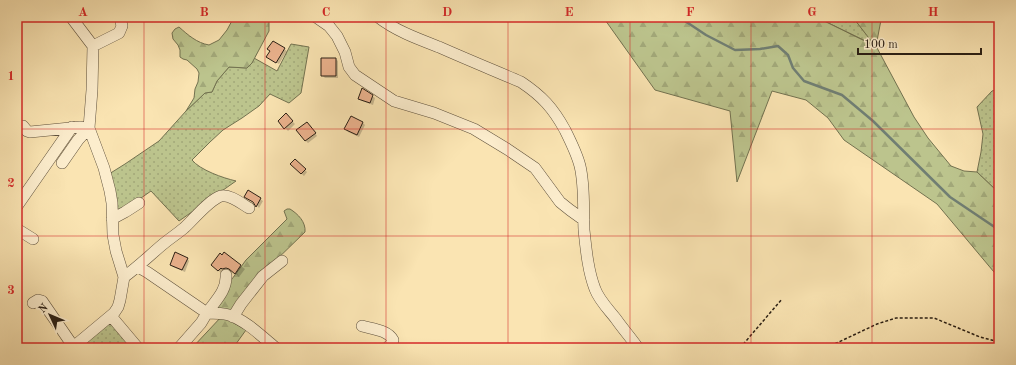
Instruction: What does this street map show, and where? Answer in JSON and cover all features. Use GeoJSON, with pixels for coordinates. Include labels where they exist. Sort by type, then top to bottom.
{"type":"FeatureCollection","features":[{"type":"Feature","properties":{"kind":"street"},"geometry":{"type":"LineString","coordinates":[[33,303],[38,300],[42,301],[73,347],[112,316],[118,307],[124,276],[116,251],[113,234],[111,197],[107,178],[89,128],[93,46],[71,17]]}},
{"type":"Feature","properties":{"kind":"street"},"geometry":{"type":"LineString","coordinates":[[93,46],[119,33],[122,26],[120,17]]}},
{"type":"Feature","properties":{"kind":"street"},"geometry":{"type":"LineString","coordinates":[[316,17],[328,26],[337,36],[345,52],[349,67],[355,75],[394,101],[434,113],[474,129],[507,149],[535,168],[560,202],[584,220]]}},
{"type":"Feature","properties":{"kind":"street"},"geometry":{"type":"LineString","coordinates":[[378,17],[402,31],[520,82],[547,102],[558,118],[574,147],[580,166],[587,254],[596,290],[604,305],[638,348]]}},
{"type":"Feature","properties":{"kind":"street"},"geometry":{"type":"LineString","coordinates":[[17,126],[23,126],[30,132],[72,127],[89,128]]}},
{"type":"Feature","properties":{"kind":"street"},"geometry":{"type":"LineString","coordinates":[[17,206],[72,127]]}},
{"type":"Feature","properties":{"kind":"street"},"geometry":{"type":"LineString","coordinates":[[62,163],[78,140],[89,128]]}},
{"type":"Feature","properties":{"kind":"street"},"geometry":{"type":"LineString","coordinates":[[124,276],[138,267],[200,212],[221,196],[229,197],[249,208]]}},
{"type":"Feature","properties":{"kind":"street"},"geometry":{"type":"LineString","coordinates":[[112,219],[139,203]]}},
{"type":"Feature","properties":{"kind":"street"},"geometry":{"type":"LineString","coordinates":[[17,229],[33,239]]}},
{"type":"Feature","properties":{"kind":"street"},"geometry":{"type":"LineString","coordinates":[[233,317],[241,304],[267,272],[282,261]]}},
{"type":"Feature","properties":{"kind":"street"},"geometry":{"type":"LineString","coordinates":[[138,267],[207,313],[220,313],[243,322],[276,348]]}},
{"type":"Feature","properties":{"kind":"street"},"geometry":{"type":"LineString","coordinates":[[179,348],[201,323],[218,298],[226,283],[226,275]]}},
{"type":"Feature","properties":{"kind":"street"},"geometry":{"type":"LineString","coordinates":[[112,316],[138,348]]}},
{"type":"Feature","properties":{"kind":"street"},"geometry":{"type":"LineString","coordinates":[[362,326],[381,331],[390,336],[393,340],[387,348]]}},
{"type":"Feature","properties":{"kind":"path"},"geometry":{"type":"LineString","coordinates":[[740,348],[782,299]]}},
{"type":"Feature","properties":{"kind":"path"},"geometry":{"type":"LineString","coordinates":[[826,348],[877,324],[896,318],[934,318],[980,338],[999,342]]}},
{"type":"Feature","properties":{"kind":"green space"},"geometry":{"type":"Polygon","coordinates":[[[234,17],[263,17],[269,21],[269,31],[252,63],[247,68],[229,67],[217,81],[212,92],[205,93],[186,111],[194,98],[199,73],[197,69],[187,60],[180,57],[180,50],[173,39],[172,33],[179,27],[197,41],[209,45],[219,40],[227,30],[234,17]]]}},
{"type":"Feature","properties":{"kind":"green space"},"geometry":{"type":"Polygon","coordinates":[[[603,17],[816,17],[875,46],[853,17],[883,17],[881,20],[876,46],[914,117],[928,138],[951,166],[964,171],[977,172],[999,193],[999,278],[937,204],[844,140],[828,118],[806,100],[772,91],[737,182],[730,111],[655,90],[603,17]]]}},
{"type":"Feature","properties":{"kind":"green space"},"geometry":{"type":"Polygon","coordinates":[[[816,17],[853,17],[876,46],[816,17]]]}},
{"type":"Feature","properties":{"kind":"green space"},"geometry":{"type":"Polygon","coordinates":[[[291,44],[309,47],[301,93],[289,103],[270,94],[259,106],[223,130],[192,160],[200,167],[218,176],[236,181],[179,221],[151,191],[115,215],[109,174],[159,141],[186,111],[205,93],[212,92],[217,81],[229,67],[247,68],[252,63],[254,58],[277,71],[291,44]]]}},
{"type":"Feature","properties":{"kind":"green space"},"geometry":{"type":"Polygon","coordinates":[[[999,89],[999,193],[977,172],[983,134],[977,107],[992,91],[999,89]]]}},
{"type":"Feature","properties":{"kind":"green space"},"geometry":{"type":"Polygon","coordinates":[[[290,209],[299,216],[304,225],[305,232],[269,267],[235,310],[212,310],[246,260],[287,219],[284,211],[290,209]]]}},
{"type":"Feature","properties":{"kind":"green space"},"geometry":{"type":"Polygon","coordinates":[[[222,316],[246,330],[233,348],[192,348],[222,316]]]}},
{"type":"Feature","properties":{"kind":"green space"},"geometry":{"type":"Polygon","coordinates":[[[112,320],[133,348],[78,348],[112,320]]]}},
{"type":"Feature","properties":{"kind":"building"},"geometry":{"type":"Polygon","coordinates":[[[273,41],[285,48],[276,63],[266,57],[270,51],[267,49],[273,41]]]}},
{"type":"Feature","properties":{"kind":"building"},"geometry":{"type":"Polygon","coordinates":[[[321,58],[336,58],[336,76],[321,76],[321,58]]]}},
{"type":"Feature","properties":{"kind":"building"},"geometry":{"type":"Polygon","coordinates":[[[362,88],[373,95],[370,103],[358,99],[362,88]]]}},
{"type":"Feature","properties":{"kind":"building"},"geometry":{"type":"Polygon","coordinates":[[[286,113],[293,121],[284,129],[278,121],[286,113]]]}},
{"type":"Feature","properties":{"kind":"building"},"geometry":{"type":"Polygon","coordinates":[[[351,116],[363,122],[357,135],[344,129],[351,116]]]}},
{"type":"Feature","properties":{"kind":"building"},"geometry":{"type":"Polygon","coordinates":[[[307,122],[316,133],[305,141],[296,130],[307,122]]]}},
{"type":"Feature","properties":{"kind":"building"},"geometry":{"type":"Polygon","coordinates":[[[295,159],[306,169],[301,174],[290,164],[295,159]]]}},
{"type":"Feature","properties":{"kind":"building"},"geometry":{"type":"Polygon","coordinates":[[[248,190],[261,198],[256,207],[253,202],[244,197],[248,190]]]}},
{"type":"Feature","properties":{"kind":"building"},"geometry":{"type":"Polygon","coordinates":[[[175,252],[188,258],[182,270],[170,265],[175,252]]]}},
{"type":"Feature","properties":{"kind":"building"},"geometry":{"type":"Polygon","coordinates":[[[224,252],[241,265],[235,274],[226,268],[221,268],[218,271],[211,265],[220,253],[222,255],[224,252]]]}},
{"type":"Feature","properties":{"kind":"waterway"},"geometry":{"type":"LineString","coordinates":[[679,17],[706,35],[735,50],[760,49],[778,46],[788,55],[793,68],[804,81],[842,95],[873,121],[950,197],[999,230]]}}]}
